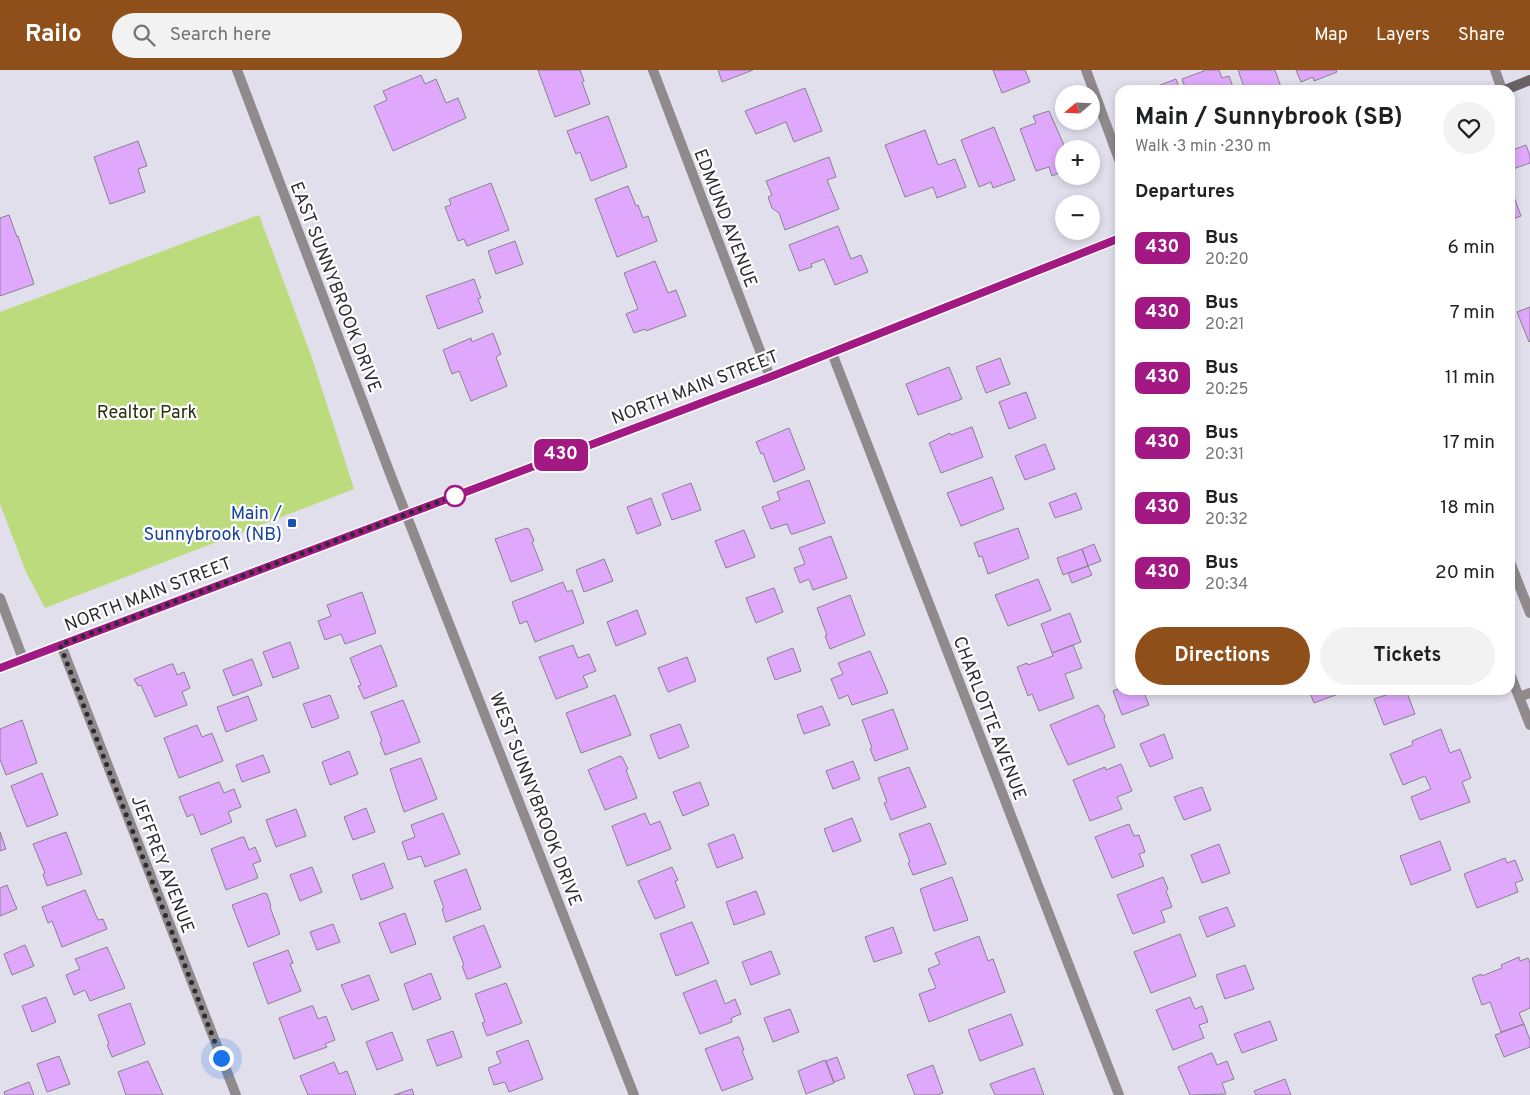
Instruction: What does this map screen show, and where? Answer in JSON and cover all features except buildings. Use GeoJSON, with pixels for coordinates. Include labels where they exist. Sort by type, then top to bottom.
{"type":"FeatureCollection","features":[{"type":"Feature","properties":{"kind":"main road"},"geometry":{"type":"LineString","coordinates":[[1515,86],[1530,80]]}},
{"type":"Feature","properties":{"kind":"main road","name":"NORTH MAIN STREET"},"geometry":{"type":"LineString","coordinates":[[0,668],[770,377],[1115,240]]}},
{"type":"Feature","properties":{"kind":"street","name":"EAST SUNNYBROOK DRIVE"},"geometry":{"type":"LineString","coordinates":[[237,70],[406,514]]}},
{"type":"Feature","properties":{"kind":"street","name":"EDMUND AVENUE"},"geometry":{"type":"LineString","coordinates":[[653,70],[770,377]]}},
{"type":"Feature","properties":{"kind":"street"},"geometry":{"type":"LineString","coordinates":[[1086,70],[1115,148]]}},
{"type":"Feature","properties":{"kind":"street"},"geometry":{"type":"LineString","coordinates":[[1495,70],[1502,85]]}},
{"type":"Feature","properties":{"kind":"street","name":"CHARLOTTE AVENUE"},"geometry":{"type":"LineString","coordinates":[[832,353],[1119,1095]]}},
{"type":"Feature","properties":{"kind":"street","name":"WEST SUNNYBROOK DRIVE"},"geometry":{"type":"LineString","coordinates":[[406,514],[634,1095]]}},
{"type":"Feature","properties":{"kind":"street"},"geometry":{"type":"LineString","coordinates":[[1515,575],[1530,613]]}},
{"type":"Feature","properties":{"kind":"street"},"geometry":{"type":"LineString","coordinates":[[0,598],[23,659]]}},
{"type":"Feature","properties":{"kind":"street","name":"JEFFREY AVENUE"},"geometry":{"type":"LineString","coordinates":[[60,645],[236,1095]]}},
{"type":"Feature","properties":{"kind":"street"},"geometry":{"type":"LineString","coordinates":[[1515,687],[1530,725]]}},
{"type":"Feature","properties":{"kind":"street"},"geometry":{"type":"LineString","coordinates":[[1519,697],[1530,693]]}},
{"type":"Feature","properties":{"kind":"green space","name":"Realtor Park"},"geometry":{"type":"Polygon","coordinates":[[[259,215],[312,358],[354,489],[45,608],[26,572],[0,504],[0,312],[259,215]]]}},
{"type":"Feature","properties":{"kind":"bus line","name":"430"},"geometry":{"type":"LineString","coordinates":[[0,668],[770,377],[1115,240]]}},
{"type":"Feature","properties":{"kind":"place","name":"Main / Sunnybrook (NB)"},"geometry":{"type":"Point","coordinates":[292,523]}},
{"type":"Feature","properties":{"kind":"route"},"geometry":{"type":"LineString","coordinates":[[221,1058],[60,645],[457,495],[455,496]]}}]}
